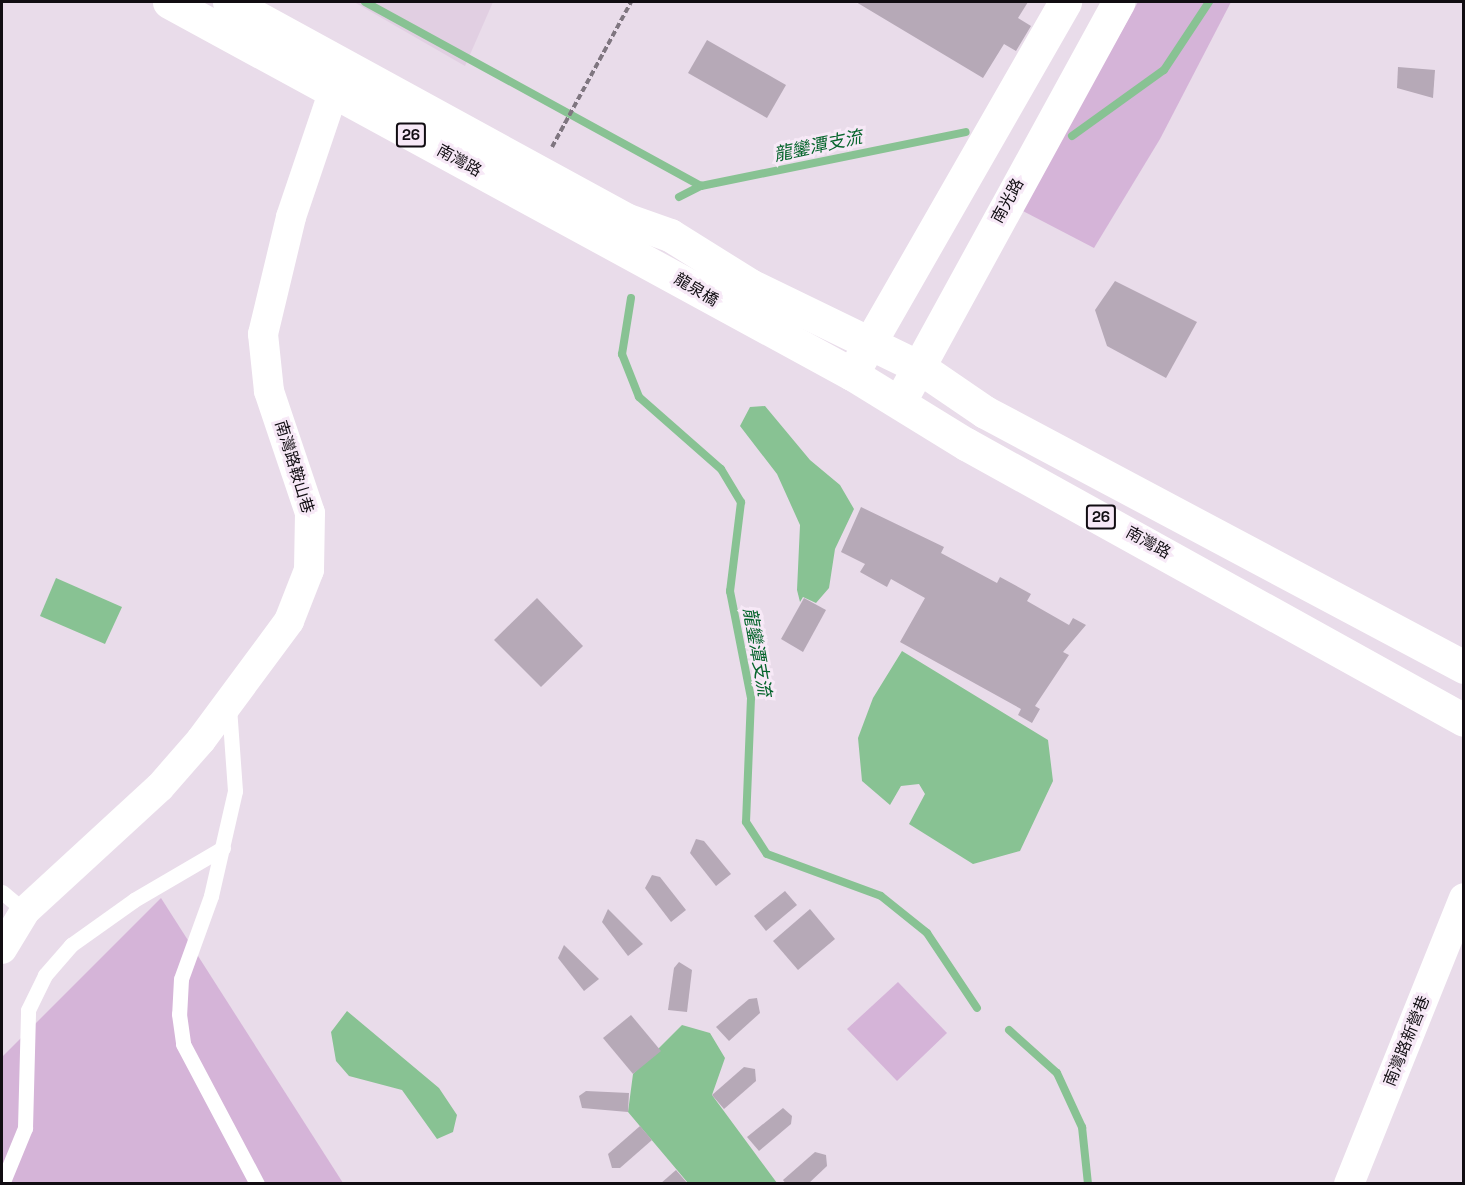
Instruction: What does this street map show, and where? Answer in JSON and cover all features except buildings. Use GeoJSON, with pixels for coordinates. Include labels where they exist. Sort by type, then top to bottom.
{"type":"FeatureCollection","features":[{"type":"Feature","properties":{"kind":"main road","name":"南灣路"},"geometry":{"type":"LineString","coordinates":[[169,2],[539,171],[625,219],[670,235]]}},
{"type":"Feature","properties":{"kind":"main road","name":"南灣路"},"geometry":{"type":"LineString","coordinates":[[229,2],[338,78],[655,266]]}},
{"type":"Feature","properties":{"kind":"main road"},"geometry":{"type":"LineString","coordinates":[[852,374],[1065,2]]}},
{"type":"Feature","properties":{"kind":"main road","name":"南光路"},"geometry":{"type":"LineString","coordinates":[[900,401],[1118,2]]}},
{"type":"Feature","properties":{"kind":"main road","name":"龍泉橋"},"geometry":{"type":"LineString","coordinates":[[670,235],[750,285],[868,343]]}},
{"type":"Feature","properties":{"kind":"main road","name":"龍泉橋"},"geometry":{"type":"LineString","coordinates":[[655,266],[738,315]]}},
{"type":"Feature","properties":{"kind":"main road","name":"南灣路"},"geometry":{"type":"LineString","coordinates":[[738,315],[852,374],[900,401],[966,444],[1464,720]]}},
{"type":"Feature","properties":{"kind":"main road","name":"26"},"geometry":{"type":"LineString","coordinates":[[868,343],[919,368],[985,412],[1464,667]]}},
{"type":"Feature","properties":{"kind":"street","name":"南灣路鞍山巷"},"geometry":{"type":"LineString","coordinates":[[2,950],[25,911],[160,787],[229,704],[289,621],[309,570],[309,513],[269,391],[263,334],[291,217],[338,78]]}},
{"type":"Feature","properties":{"kind":"street","name":"南灣路新營巷"},"geometry":{"type":"LineString","coordinates":[[1349,1184],[1464,898]]}},
{"type":"Feature","properties":{"kind":"lane"},"geometry":{"type":"LineString","coordinates":[[229,704],[235,791],[223,848],[181,979],[179,1014],[183,1044],[257,1184]]}},
{"type":"Feature","properties":{"kind":"lane"},"geometry":{"type":"LineString","coordinates":[[2,1184],[25,1128],[28,1010],[45,975],[71,945],[134,900],[223,848]]}},
{"type":"Feature","properties":{"kind":"lane"},"geometry":{"type":"LineString","coordinates":[[2,892],[25,911]]}},
{"type":"Feature","properties":{"kind":"path"},"geometry":{"type":"LineString","coordinates":[[539,171],[631,2]]}},
{"type":"Feature","properties":{"kind":"shaded area"},"geometry":{"type":"Polygon","coordinates":[[[354,2],[493,2],[465,66],[354,2]]]}},
{"type":"Feature","properties":{"kind":"shaded area"},"geometry":{"type":"Polygon","coordinates":[[[1138,2],[1231,2],[1160,139],[1094,248],[1021,210],[1138,2]]]}},
{"type":"Feature","properties":{"kind":"shaded area"},"geometry":{"type":"Polygon","coordinates":[[[765,406],[810,460],[840,485],[854,509],[835,549],[829,588],[816,603],[803,597],[800,602],[797,590],[800,525],[777,474],[740,426],[750,407],[765,406]]]}},
{"type":"Feature","properties":{"kind":"shaded area"},"geometry":{"type":"Polygon","coordinates":[[[56,578],[122,607],[105,644],[40,616],[56,578]]]}},
{"type":"Feature","properties":{"kind":"shaded area"},"geometry":{"type":"Polygon","coordinates":[[[902,651],[1048,740],[1053,781],[1020,851],[973,864],[909,824],[925,794],[919,784],[901,786],[890,805],[862,781],[858,738],[873,698],[902,651]]]}},
{"type":"Feature","properties":{"kind":"shaded area"},"geometry":{"type":"Polygon","coordinates":[[[161,898],[343,1183],[2,1184],[2,1057],[161,898]]]}},
{"type":"Feature","properties":{"kind":"shaded area"},"geometry":{"type":"Polygon","coordinates":[[[898,982],[947,1033],[897,1081],[847,1029],[898,982]]]}},
{"type":"Feature","properties":{"kind":"shaded area"},"geometry":{"type":"Polygon","coordinates":[[[347,1011],[439,1088],[457,1115],[453,1132],[437,1139],[402,1090],[349,1076],[336,1061],[331,1032],[347,1011]]]}},
{"type":"Feature","properties":{"kind":"shaded area"},"geometry":{"type":"Polygon","coordinates":[[[682,1025],[710,1033],[725,1058],[712,1095],[777,1183],[688,1183],[628,1112],[633,1074],[682,1025]]]}},
{"type":"Feature","properties":{"kind":"waterway"},"geometry":{"type":"LineString","coordinates":[[365,2],[701,186]]}},
{"type":"Feature","properties":{"kind":"waterway","name":"龍鑾潭支流"},"geometry":{"type":"LineString","coordinates":[[1072,136],[1164,70],[1209,2]]}},
{"type":"Feature","properties":{"kind":"waterway","name":"龍鑾潭支流"},"geometry":{"type":"LineString","coordinates":[[679,197],[701,186],[966,132]]}},
{"type":"Feature","properties":{"kind":"waterway","name":"龍鑾潭支流"},"geometry":{"type":"LineString","coordinates":[[631,298],[622,354],[639,397],[721,469],[741,502],[730,591],[751,698],[746,822],[767,854],[881,896],[927,933],[977,1008]]}},
{"type":"Feature","properties":{"kind":"waterway","name":"龍鑾潭支流"},"geometry":{"type":"LineString","coordinates":[[1009,1030],[1057,1073],[1082,1127],[1088,1184]]}}]}
